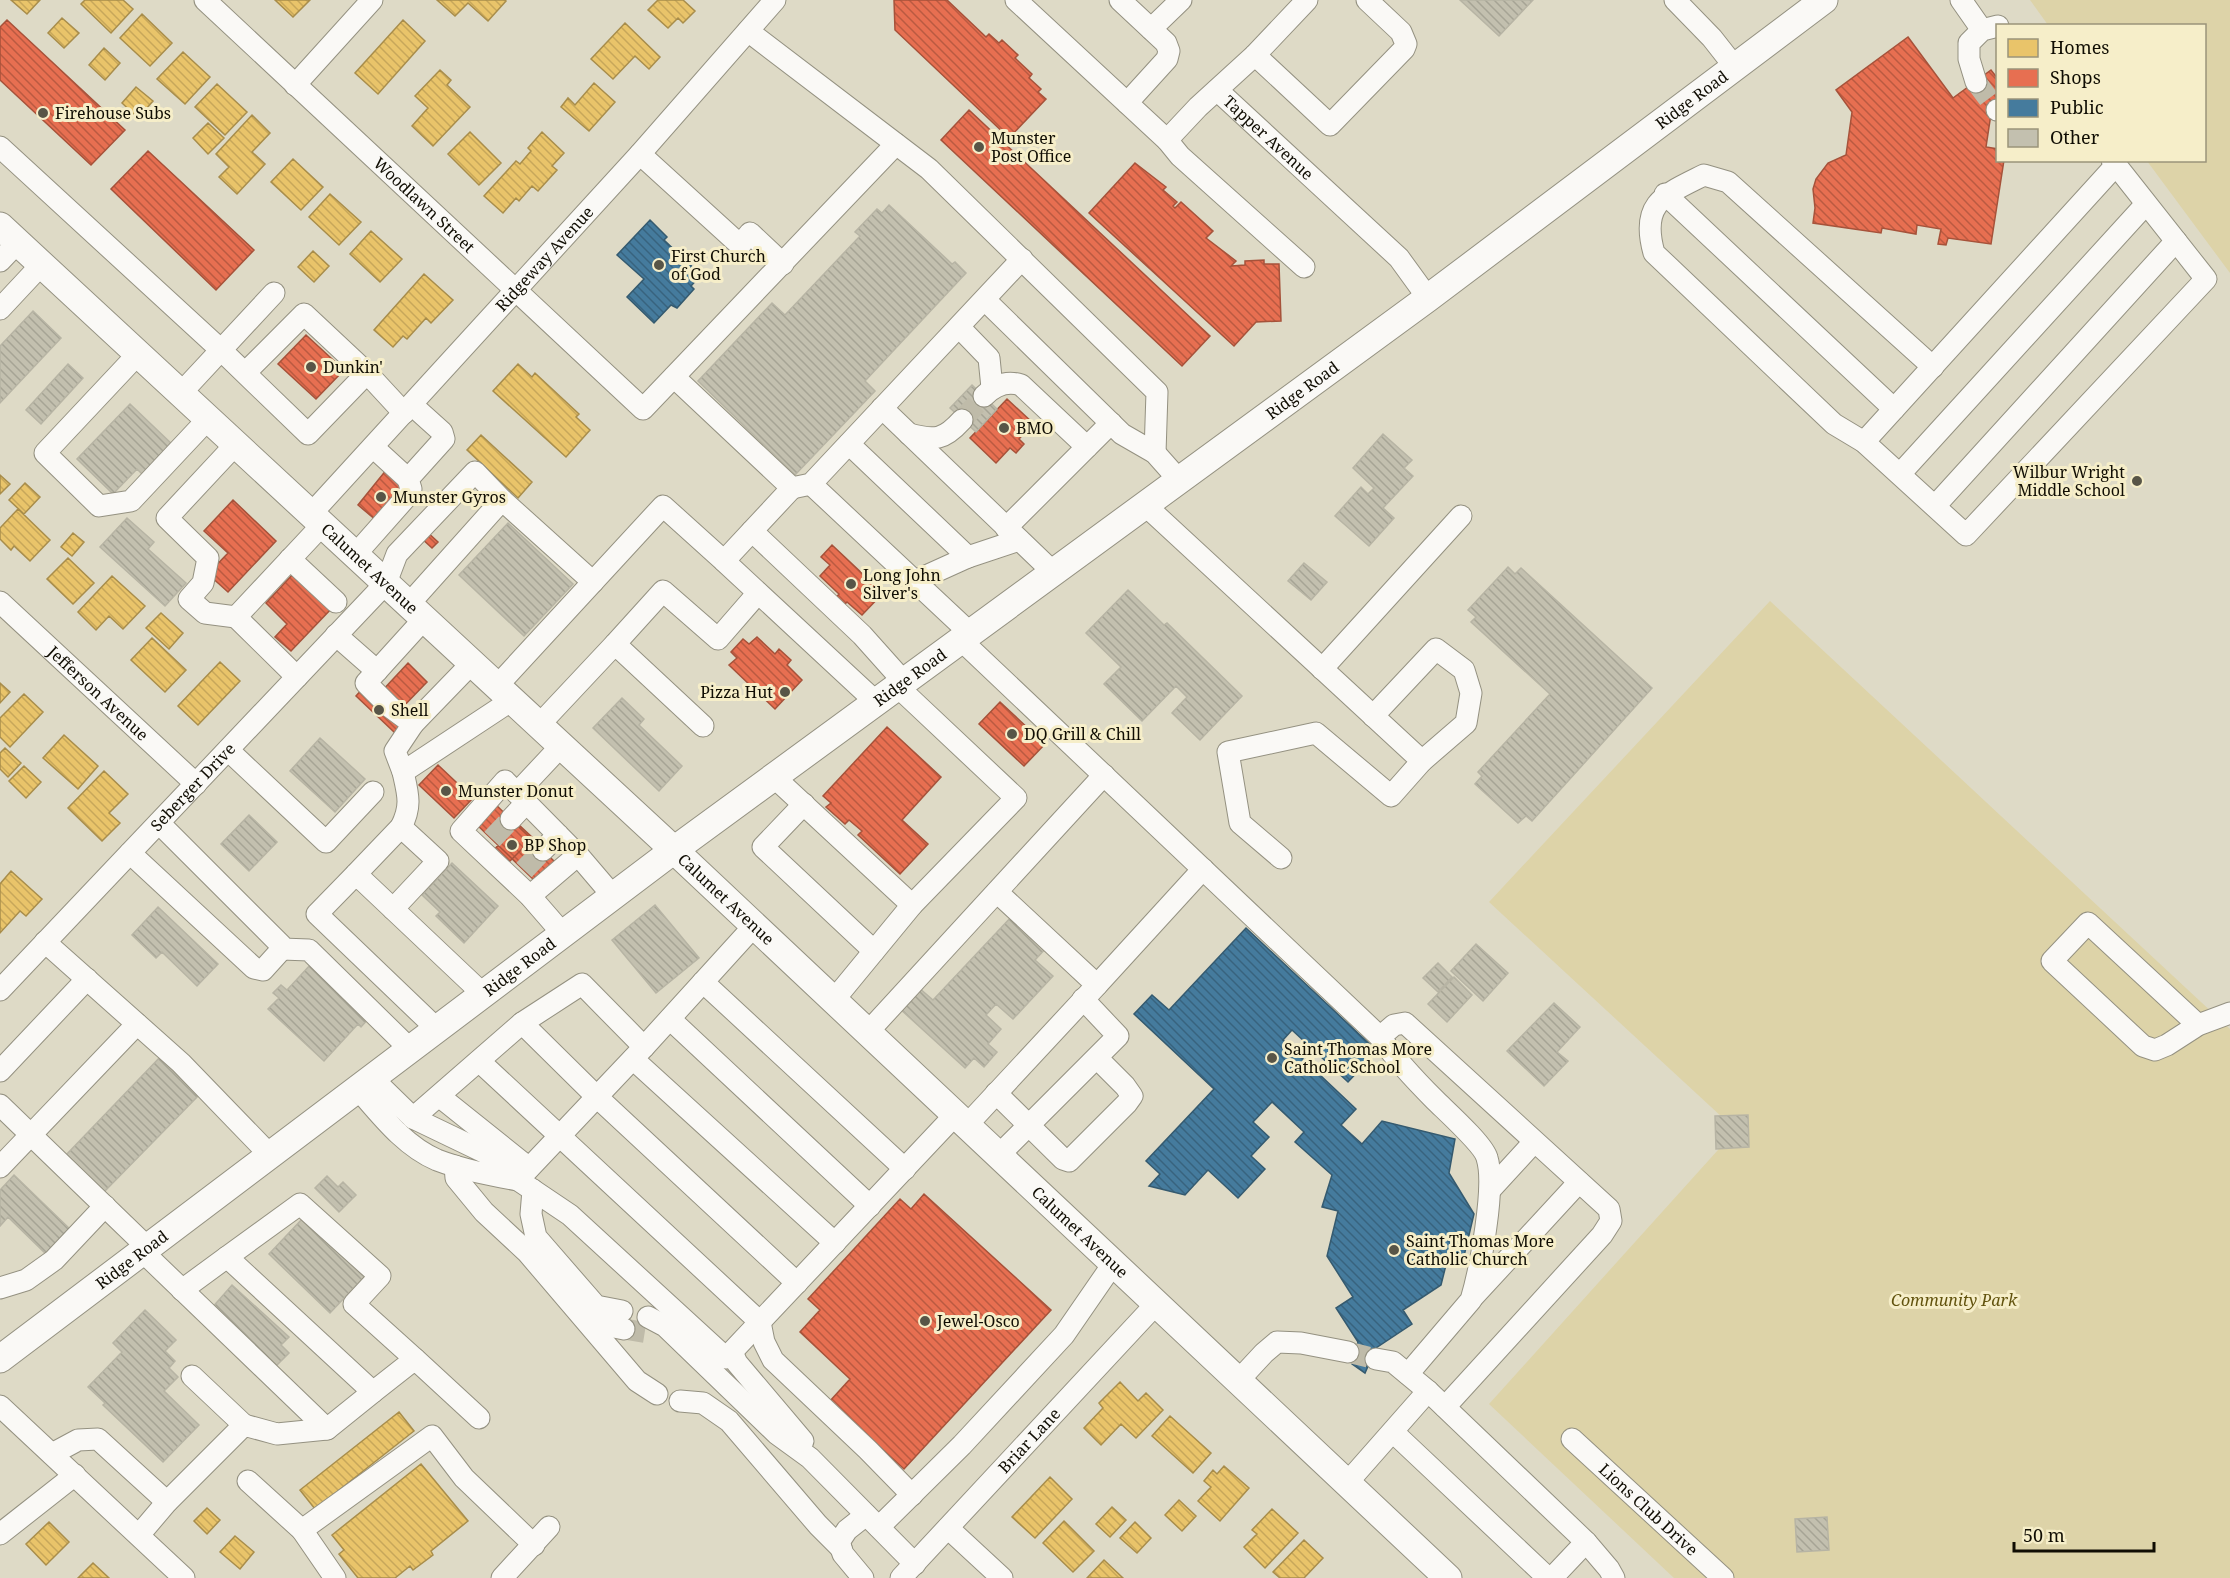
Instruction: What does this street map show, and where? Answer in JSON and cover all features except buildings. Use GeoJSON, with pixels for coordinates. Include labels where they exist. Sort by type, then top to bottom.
{"type":"FeatureCollection","features":[{"type":"Feature","properties":{"kind":"main road","name":"Ridge Road"},"geometry":{"type":"LineString","coordinates":[[0,1359],[674,850],[1428,298],[1824,0]]}},
{"type":"Feature","properties":{"kind":"main road","name":"Calumet Avenue"},"geometry":{"type":"LineString","coordinates":[[6,243],[42,264],[540,725],[1448,1578]]}},
{"type":"Feature","properties":{"kind":"street","name":"Woodlawn Street"},"geometry":{"type":"LineString","coordinates":[[205,0],[643,409],[674,377]]}},
{"type":"Feature","properties":{"kind":"street"},"geometry":{"type":"LineString","coordinates":[[296,85],[372,0]]}},
{"type":"Feature","properties":{"kind":"street","name":"Ridgeway Avenue"},"geometry":{"type":"LineString","coordinates":[[236,617],[290,560],[317,519],[373,447],[640,154],[775,0]]}},
{"type":"Feature","properties":{"kind":"street"},"geometry":{"type":"LineString","coordinates":[[1016,0],[1167,140],[1180,156],[1304,267]]}},
{"type":"Feature","properties":{"kind":"street"},"geometry":{"type":"LineString","coordinates":[[1120,0],[1166,43],[1169,51],[1167,58],[1127,103]]}},
{"type":"Feature","properties":{"kind":"street"},"geometry":{"type":"LineString","coordinates":[[1151,29],[1181,0]]}},
{"type":"Feature","properties":{"kind":"street"},"geometry":{"type":"LineString","coordinates":[[1217,90],[1255,55],[1307,0]]}},
{"type":"Feature","properties":{"kind":"street"},"geometry":{"type":"LineString","coordinates":[[1255,55],[1330,125],[1404,49],[1406,44],[1401,32],[1367,0]]}},
{"type":"Feature","properties":{"kind":"street"},"geometry":{"type":"LineString","coordinates":[[1674,0],[1712,38],[1734,66]]}},
{"type":"Feature","properties":{"kind":"street"},"geometry":{"type":"LineString","coordinates":[[1961,0],[1995,27],[1969,43],[1969,59],[1976,82]]}},
{"type":"Feature","properties":{"kind":"street"},"geometry":{"type":"LineString","coordinates":[[748,31],[929,169],[1157,392],[1155,453]]}},
{"type":"Feature","properties":{"kind":"street","name":"Tapper Avenue"},"geometry":{"type":"LineString","coordinates":[[1167,140],[1217,90],[1399,258],[1428,298]]}},
{"type":"Feature","properties":{"kind":"street"},"geometry":{"type":"LineString","coordinates":[[896,144],[674,377],[915,581],[966,636],[1104,775],[1380,1037],[1392,1055],[1463,1128],[1487,1156],[1490,1190],[1476,1284],[1471,1300]]}},
{"type":"Feature","properties":{"kind":"street"},"geometry":{"type":"LineString","coordinates":[[0,147],[221,350],[254,371],[308,434],[367,373]]}},
{"type":"Feature","properties":{"kind":"street"},"geometry":{"type":"LineString","coordinates":[[640,154],[740,245],[750,233],[783,264]]}},
{"type":"Feature","properties":{"kind":"street"},"geometry":{"type":"LineString","coordinates":[[1864,442],[1933,367],[2114,163],[2206,279],[1966,535],[1864,442],[1834,424],[1654,253],[1649,233],[1652,214],[1665,194],[1704,175],[1728,182],[1933,367]]}},
{"type":"Feature","properties":{"kind":"street"},"geometry":{"type":"LineString","coordinates":[[1665,194],[1894,409]]}},
{"type":"Feature","properties":{"kind":"street"},"geometry":{"type":"LineString","coordinates":[[1900,474],[2146,204]]}},
{"type":"Feature","properties":{"kind":"street"},"geometry":{"type":"LineString","coordinates":[[1935,506],[2176,241]]}},
{"type":"Feature","properties":{"kind":"street"},"geometry":{"type":"LineString","coordinates":[[724,561],[752,531],[849,444],[1022,259]]}},
{"type":"Feature","properties":{"kind":"street"},"geometry":{"type":"LineString","coordinates":[[0,309],[42,264]]}},
{"type":"Feature","properties":{"kind":"street"},"geometry":{"type":"LineString","coordinates":[[181,393],[274,293]]}},
{"type":"Feature","properties":{"kind":"street"},"geometry":{"type":"LineString","coordinates":[[985,300],[1122,434],[1155,453],[1179,480]]}},
{"type":"Feature","properties":{"kind":"street"},"geometry":{"type":"LineString","coordinates":[[254,371],[304,314],[408,409],[442,432],[444,439],[408,479]]}},
{"type":"Feature","properties":{"kind":"street"},"geometry":{"type":"LineString","coordinates":[[959,327],[990,358],[988,392],[1015,383],[1027,389],[1087,447]]}},
{"type":"Feature","properties":{"kind":"street"},"geometry":{"type":"LineString","coordinates":[[138,354],[45,453],[99,506],[131,501],[208,419]]}},
{"type":"Feature","properties":{"kind":"street"},"geometry":{"type":"LineString","coordinates":[[882,408],[1053,572]]}},
{"type":"Feature","properties":{"kind":"street"},"geometry":{"type":"LineString","coordinates":[[909,434],[933,439],[942,437],[962,420]]}},
{"type":"Feature","properties":{"kind":"street"},"geometry":{"type":"LineString","coordinates":[[915,581],[1013,534],[1087,447],[1111,423]]}},
{"type":"Feature","properties":{"kind":"street"},"geometry":{"type":"LineString","coordinates":[[236,444],[167,518],[208,558],[203,583],[189,599],[205,613],[236,617],[297,677]]}},
{"type":"Feature","properties":{"kind":"street"},"geometry":{"type":"LineString","coordinates":[[849,444],[968,557]]}},
{"type":"Feature","properties":{"kind":"street"},"geometry":{"type":"LineString","coordinates":[[355,555],[411,489],[408,479],[373,447]]}},
{"type":"Feature","properties":{"kind":"street"},"geometry":{"type":"LineString","coordinates":[[386,583],[397,554],[475,472],[502,500],[593,582]]}},
{"type":"Feature","properties":{"kind":"street"},"geometry":{"type":"LineString","coordinates":[[413,724],[390,707],[366,683],[502,500]]}},
{"type":"Feature","properties":{"kind":"street"},"geometry":{"type":"LineString","coordinates":[[1145,505],[1422,761]]}},
{"type":"Feature","properties":{"kind":"street"},"geometry":{"type":"LineString","coordinates":[[403,772],[504,693],[593,582],[663,506],[876,702]]}},
{"type":"Feature","properties":{"kind":"street"},"geometry":{"type":"LineString","coordinates":[[1322,669],[1461,516]]}},
{"type":"Feature","properties":{"kind":"street"},"geometry":{"type":"LineString","coordinates":[[752,531],[862,635],[901,684],[1016,798],[912,904],[833,1001]]}},
{"type":"Feature","properties":{"kind":"street"},"geometry":{"type":"LineString","coordinates":[[290,560],[336,602]]}},
{"type":"Feature","properties":{"kind":"street","name":"Seberger Drive"},"geometry":{"type":"LineString","coordinates":[[0,990],[386,583]]}},
{"type":"Feature","properties":{"kind":"street"},"geometry":{"type":"LineString","coordinates":[[540,725],[663,591],[718,639],[758,594]]}},
{"type":"Feature","properties":{"kind":"street","name":"Jefferson Avenue"},"geometry":{"type":"LineString","coordinates":[[0,602],[196,784]]}},
{"type":"Feature","properties":{"kind":"street"},"geometry":{"type":"LineString","coordinates":[[336,635],[377,671]]}},
{"type":"Feature","properties":{"kind":"street"},"geometry":{"type":"LineString","coordinates":[[615,644],[704,726]]}},
{"type":"Feature","properties":{"kind":"street"},"geometry":{"type":"LineString","coordinates":[[1281,858],[1240,823],[1228,752],[1316,733],[1391,796],[1422,761],[1466,723],[1472,693],[1464,670],[1436,649],[1373,716]]}},
{"type":"Feature","properties":{"kind":"street"},"geometry":{"type":"LineString","coordinates":[[437,1029],[317,914],[401,827],[408,814],[409,797],[395,751],[413,724],[472,663]]}},
{"type":"Feature","properties":{"kind":"street"},"geometry":{"type":"LineString","coordinates":[[511,819],[521,798],[561,746]]}},
{"type":"Feature","properties":{"kind":"street"},"geometry":{"type":"LineString","coordinates":[[228,750],[326,842],[373,792]]}},
{"type":"Feature","properties":{"kind":"street"},"geometry":{"type":"LineString","coordinates":[[867,1033],[1104,775]]}},
{"type":"Feature","properties":{"kind":"street"},"geometry":{"type":"LineString","coordinates":[[774,777],[912,904]]}},
{"type":"Feature","properties":{"kind":"street"},"geometry":{"type":"LineString","coordinates":[[563,934],[530,896],[519,875],[487,845],[461,831],[505,781],[521,798],[551,843],[578,855],[613,896]]}},
{"type":"Feature","properties":{"kind":"street"},"geometry":{"type":"LineString","coordinates":[[804,804],[763,847],[874,951]]}},
{"type":"Feature","properties":{"kind":"street"},"geometry":{"type":"LineString","coordinates":[[159,822],[281,945],[282,949]]}},
{"type":"Feature","properties":{"kind":"street"},"geometry":{"type":"LineString","coordinates":[[393,909],[438,861],[401,827]]}},
{"type":"Feature","properties":{"kind":"street"},"geometry":{"type":"LineString","coordinates":[[130,853],[254,969],[263,970],[282,949],[309,950],[410,1049]]}},
{"type":"Feature","properties":{"kind":"street"},"geometry":{"type":"LineString","coordinates":[[530,896],[578,855]]}},
{"type":"Feature","properties":{"kind":"street"},"geometry":{"type":"LineString","coordinates":[[365,1083],[413,1118],[490,1155],[526,1180],[570,1215],[726,1358],[905,1168],[960,1120],[996,1093],[1203,869]]}},
{"type":"Feature","properties":{"kind":"street"},"geometry":{"type":"LineString","coordinates":[[356,874],[483,994]]}},
{"type":"Feature","properties":{"kind":"street"},"geometry":{"type":"LineString","coordinates":[[997,892],[1090,992],[1118,1036],[998,1156]]}},
{"type":"Feature","properties":{"kind":"street"},"geometry":{"type":"LineString","coordinates":[[2198,1025],[2088,922],[2052,961],[2143,1046],[2155,1050],[2198,1025],[2230,1013]]}},
{"type":"Feature","properties":{"kind":"street"},"geometry":{"type":"LineString","coordinates":[[526,1180],[559,1136],[754,926]]}},
{"type":"Feature","properties":{"kind":"street"},"geometry":{"type":"LineString","coordinates":[[45,942],[181,1063],[270,1155]]}},
{"type":"Feature","properties":{"kind":"street"},"geometry":{"type":"LineString","coordinates":[[0,1071],[87,979]]}},
{"type":"Feature","properties":{"kind":"street"},"geometry":{"type":"LineString","coordinates":[[703,982],[905,1168]]}},
{"type":"Feature","properties":{"kind":"street"},"geometry":{"type":"LineString","coordinates":[[413,1118],[522,1023],[582,984],[638,1053],[835,1243]]}},
{"type":"Feature","properties":{"kind":"street"},"geometry":{"type":"LineString","coordinates":[[670,1019],[870,1206]]}},
{"type":"Feature","properties":{"kind":"street"},"geometry":{"type":"LineString","coordinates":[[522,1023],[597,1097],[797,1283]]}},
{"type":"Feature","properties":{"kind":"street"},"geometry":{"type":"LineString","coordinates":[[1380,1037],[1394,1025],[1404,1023],[1609,1209],[1611,1221],[1602,1235],[1445,1407]]}},
{"type":"Feature","properties":{"kind":"street"},"geometry":{"type":"LineString","coordinates":[[0,1167],[137,1024]]}},
{"type":"Feature","properties":{"kind":"street"},"geometry":{"type":"LineString","coordinates":[[996,1093],[1063,1159],[1070,1161],[1132,1096],[1097,1058]]}},
{"type":"Feature","properties":{"kind":"street"},"geometry":{"type":"LineString","coordinates":[[479,1061],[760,1322],[764,1342],[773,1360],[912,1495]]}},
{"type":"Feature","properties":{"kind":"street"},"geometry":{"type":"LineString","coordinates":[[365,1083],[391,1126],[412,1144],[435,1159],[478,1173],[526,1180]]}},
{"type":"Feature","properties":{"kind":"street"},"geometry":{"type":"LineString","coordinates":[[439,1095],[526,1180],[536,1237],[614,1327],[623,1320]]}},
{"type":"Feature","properties":{"kind":"street"},"geometry":{"type":"LineString","coordinates":[[0,1105],[105,1206],[182,1290],[327,1428]]}},
{"type":"Feature","properties":{"kind":"street"},"geometry":{"type":"LineString","coordinates":[[1490,1190],[1534,1142]]}},
{"type":"Feature","properties":{"kind":"street"},"geometry":{"type":"LineString","coordinates":[[455,1166],[456,1178],[484,1212],[527,1252],[637,1381],[657,1394]]}},
{"type":"Feature","properties":{"kind":"street"},"geometry":{"type":"LineString","coordinates":[[1408,1374],[1471,1300],[1578,1182]]}},
{"type":"Feature","properties":{"kind":"street"},"geometry":{"type":"LineString","coordinates":[[182,1290],[300,1204],[380,1276],[354,1304],[479,1418]]}},
{"type":"Feature","properties":{"kind":"street"},"geometry":{"type":"LineString","coordinates":[[0,1288],[26,1280],[54,1260],[105,1206]]}},
{"type":"Feature","properties":{"kind":"street"},"geometry":{"type":"LineString","coordinates":[[227,1257],[374,1392]]}},
{"type":"Feature","properties":{"kind":"street"},"geometry":{"type":"LineString","coordinates":[[840,1545],[847,1530],[873,1521],[912,1495],[962,1445],[1064,1335],[1113,1264]]}},
{"type":"Feature","properties":{"kind":"street","name":"Briar Lane"},"geometry":{"type":"LineString","coordinates":[[908,1571],[1156,1304]]}},
{"type":"Feature","properties":{"kind":"street"},"geometry":{"type":"LineString","coordinates":[[873,1521],[850,1511],[649,1325],[670,1331],[777,1434],[810,1458],[873,1521],[908,1571]]}},
{"type":"Feature","properties":{"kind":"street"},"geometry":{"type":"LineString","coordinates":[[1238,1381],[1277,1342],[1301,1343],[1348,1352]]}},
{"type":"Feature","properties":{"kind":"street"},"geometry":{"type":"LineString","coordinates":[[732,1352],[737,1363],[804,1442],[810,1458]]}},
{"type":"Feature","properties":{"kind":"street"},"geometry":{"type":"LineString","coordinates":[[192,1376],[244,1425],[277,1434],[327,1428],[415,1359]]}},
{"type":"Feature","properties":{"kind":"street"},"geometry":{"type":"LineString","coordinates":[[1376,1359],[1393,1362],[1428,1391],[1586,1542],[1614,1578]]}},
{"type":"Feature","properties":{"kind":"street"},"geometry":{"type":"LineString","coordinates":[[703,1403],[716,1386]]}},
{"type":"Feature","properties":{"kind":"street"},"geometry":{"type":"LineString","coordinates":[[1347,1484],[1428,1391]]}},
{"type":"Feature","properties":{"kind":"street"},"geometry":{"type":"LineString","coordinates":[[680,1401],[703,1403],[729,1421],[818,1525],[840,1545],[843,1554],[863,1578]]}},
{"type":"Feature","properties":{"kind":"street"},"geometry":{"type":"LineString","coordinates":[[0,1406],[184,1578]]}},
{"type":"Feature","properties":{"kind":"street"},"geometry":{"type":"LineString","coordinates":[[139,1535],[167,1502],[244,1425]]}},
{"type":"Feature","properties":{"kind":"street"},"geometry":{"type":"LineString","coordinates":[[1393,1432],[1550,1578],[1586,1542]]}},
{"type":"Feature","properties":{"kind":"street"},"geometry":{"type":"LineString","coordinates":[[302,1530],[432,1436],[464,1478],[534,1545]]}},
{"type":"Feature","properties":{"kind":"street"},"geometry":{"type":"LineString","coordinates":[[52,1454],[78,1440],[98,1439],[167,1502]]}},
{"type":"Feature","properties":{"kind":"street","name":"Lions Club Drive"},"geometry":{"type":"LineString","coordinates":[[1572,1439],[1723,1578]]}},
{"type":"Feature","properties":{"kind":"street"},"geometry":{"type":"LineString","coordinates":[[0,1534],[75,1475]]}},
{"type":"Feature","properties":{"kind":"street"},"geometry":{"type":"LineString","coordinates":[[248,1481],[302,1530],[335,1578]]}},
{"type":"Feature","properties":{"kind":"street"},"geometry":{"type":"LineString","coordinates":[[502,1578],[549,1527]]}},
{"type":"Feature","properties":{"kind":"street"},"geometry":{"type":"LineString","coordinates":[[948,1528],[1002,1578]]}},
{"type":"Feature","properties":{"kind":"green space"},"geometry":{"type":"Polygon","coordinates":[[[2030,0],[2230,0],[2230,273],[2148,162],[2206,162],[2206,24],[2047,24],[2030,0]]]}},
{"type":"Feature","properties":{"kind":"green space","name":"Community Park"},"geometry":{"type":"Polygon","coordinates":[[[1770,601],[2230,1029],[2230,1578],[1674,1578],[1489,1404],[1736,1130],[1489,902],[1770,601]]]}},
{"type":"Feature","properties":{"kind":"tunnel"},"geometry":{"type":"LineString","coordinates":[[1976,82],[1996,109]]}},
{"type":"Feature","properties":{"kind":"tunnel"},"geometry":{"type":"LineString","coordinates":[[962,420],[984,396]]}},
{"type":"Feature","properties":{"kind":"tunnel"},"geometry":{"type":"LineString","coordinates":[[492,839],[511,819]]}},
{"type":"Feature","properties":{"kind":"tunnel"},"geometry":{"type":"LineString","coordinates":[[524,870],[543,850]]}},
{"type":"Feature","properties":{"kind":"tunnel"},"geometry":{"type":"LineString","coordinates":[[624,1329],[649,1333]]}},
{"type":"Feature","properties":{"kind":"tunnel"},"geometry":{"type":"LineString","coordinates":[[1348,1352],[1376,1359]]}},
{"type":"Feature","properties":{"kind":"place","name":"Firehouse Subs"},"geometry":{"type":"Point","coordinates":[43,113]}},
{"type":"Feature","properties":{"kind":"place","name":"Munster Post Office"},"geometry":{"type":"Point","coordinates":[979,147]}},
{"type":"Feature","properties":{"kind":"place","name":"First Church of God"},"geometry":{"type":"Point","coordinates":[659,265]}},
{"type":"Feature","properties":{"kind":"place","name":"Dunkin'"},"geometry":{"type":"Point","coordinates":[311,367]}},
{"type":"Feature","properties":{"kind":"place","name":"BMO"},"geometry":{"type":"Point","coordinates":[1004,428]}},
{"type":"Feature","properties":{"kind":"place","name":"Wilbur Wright Middle School"},"geometry":{"type":"Point","coordinates":[2137,481]}},
{"type":"Feature","properties":{"kind":"place","name":"Munster Gyros"},"geometry":{"type":"Point","coordinates":[381,497]}},
{"type":"Feature","properties":{"kind":"place","name":"Long John Silver's"},"geometry":{"type":"Point","coordinates":[851,584]}},
{"type":"Feature","properties":{"kind":"place","name":"Pizza Hut"},"geometry":{"type":"Point","coordinates":[785,692]}},
{"type":"Feature","properties":{"kind":"place","name":"Shell"},"geometry":{"type":"Point","coordinates":[379,710]}},
{"type":"Feature","properties":{"kind":"place","name":"DQ Grill & Chill"},"geometry":{"type":"Point","coordinates":[1012,734]}},
{"type":"Feature","properties":{"kind":"place","name":"Munster Donut"},"geometry":{"type":"Point","coordinates":[446,791]}},
{"type":"Feature","properties":{"kind":"place","name":"BP Shop"},"geometry":{"type":"Point","coordinates":[512,845]}},
{"type":"Feature","properties":{"kind":"place","name":"Saint Thomas More Catholic School"},"geometry":{"type":"Point","coordinates":[1272,1058]}},
{"type":"Feature","properties":{"kind":"place","name":"Saint Thomas More Catholic Church"},"geometry":{"type":"Point","coordinates":[1394,1250]}},
{"type":"Feature","properties":{"kind":"place","name":"Jewel-Osco"},"geometry":{"type":"Point","coordinates":[925,1321]}}]}
